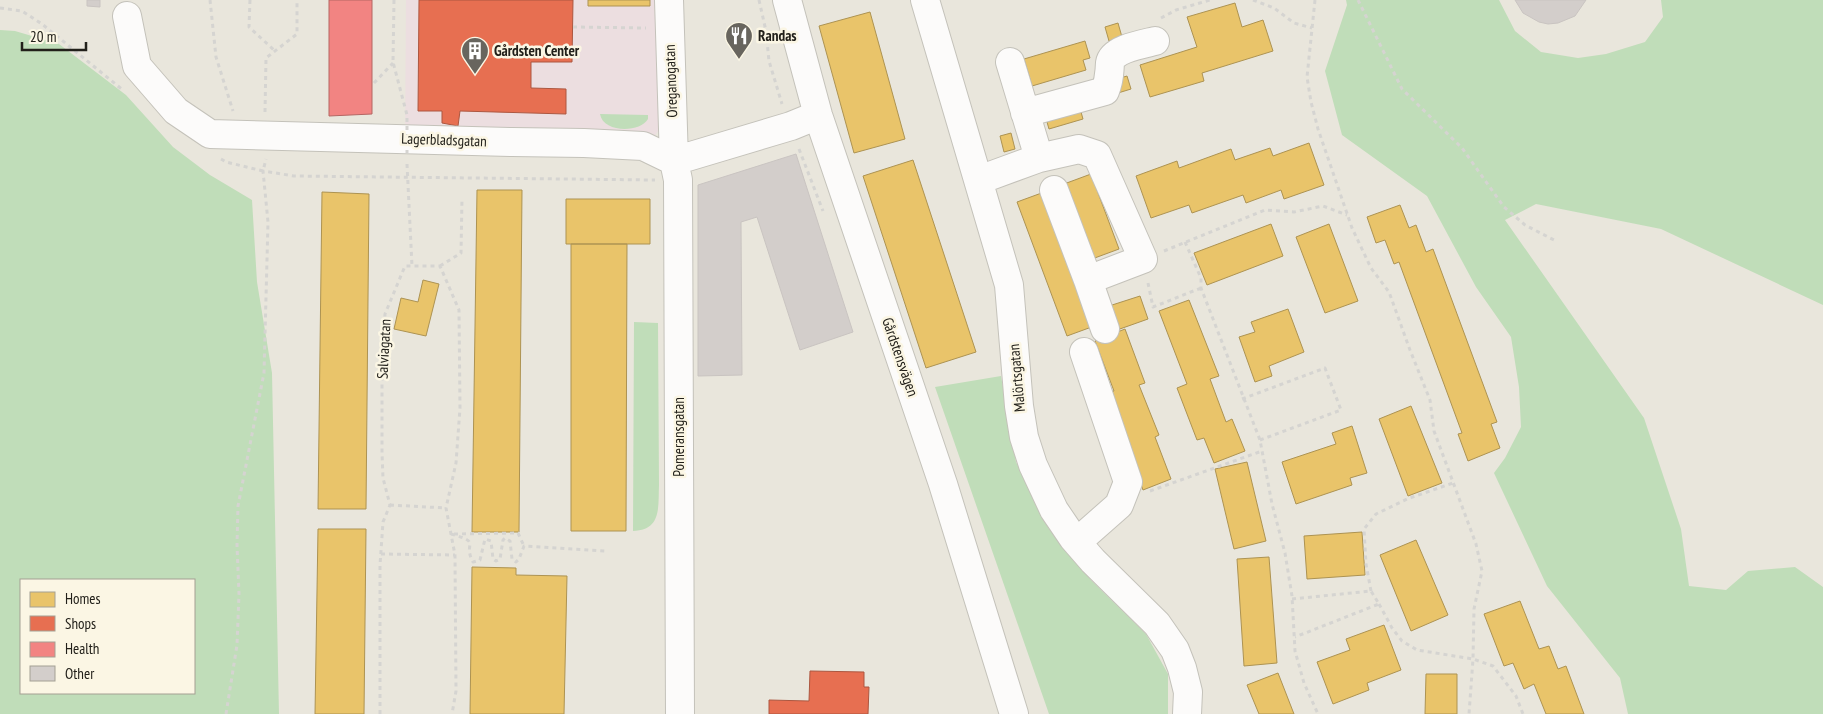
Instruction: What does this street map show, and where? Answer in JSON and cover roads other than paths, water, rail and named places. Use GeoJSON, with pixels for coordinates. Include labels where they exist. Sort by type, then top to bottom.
{"type":"FeatureCollection","features":[{"type":"Feature","properties":{"kind":"street","name":"Oreganogatan"},"geometry":{"type":"LineString","coordinates":[[669,0],[676,171]]}},
{"type":"Feature","properties":{"kind":"street","name":"Gårdstensvägen"},"geometry":{"type":"LineString","coordinates":[[787,0],[818,115],[943,484],[1014,714]]}},
{"type":"Feature","properties":{"kind":"street","name":"Malörtsgatan"},"geometry":{"type":"LineString","coordinates":[[925,0],[1009,284],[1018,406],[1024,437],[1033,465],[1054,510],[1077,542],[1093,561],[1157,624],[1175,650],[1188,692],[1187,714]]}},
{"type":"Feature","properties":{"kind":"street","name":"Lagerbladsgatan"},"geometry":{"type":"LineString","coordinates":[[127,16],[137,66],[176,111],[210,134],[643,146],[676,171]]}},
{"type":"Feature","properties":{"kind":"street"},"geometry":{"type":"LineString","coordinates":[[1025,113],[1106,91],[1110,78],[1110,61],[1117,52],[1150,42]]}},
{"type":"Feature","properties":{"kind":"street"},"geometry":{"type":"LineString","coordinates":[[1010,62],[1039,158]]}},
{"type":"Feature","properties":{"kind":"street"},"geometry":{"type":"LineString","coordinates":[[676,171],[818,115]]}},
{"type":"Feature","properties":{"kind":"street"},"geometry":{"type":"LineString","coordinates":[[979,180],[1039,158],[1078,149],[1097,155],[1143,259],[1088,280]]}},
{"type":"Feature","properties":{"kind":"street","name":"Pomeransgatan"},"geometry":{"type":"LineString","coordinates":[[676,171],[680,714]]}},
{"type":"Feature","properties":{"kind":"street"},"geometry":{"type":"LineString","coordinates":[[1054,190],[1105,328]]}},
{"type":"Feature","properties":{"kind":"street"},"geometry":{"type":"LineString","coordinates":[[1077,542],[1119,505],[1125,494],[1128,482],[1084,352]]}},
{"type":"Feature","properties":{"kind":"place","name":"Randas"},"geometry":{"type":"Point","coordinates":[739,60]}},
{"type":"Feature","properties":{"kind":"place","name":"Gårdsten Center"},"geometry":{"type":"Point","coordinates":[475,75]}}]}
